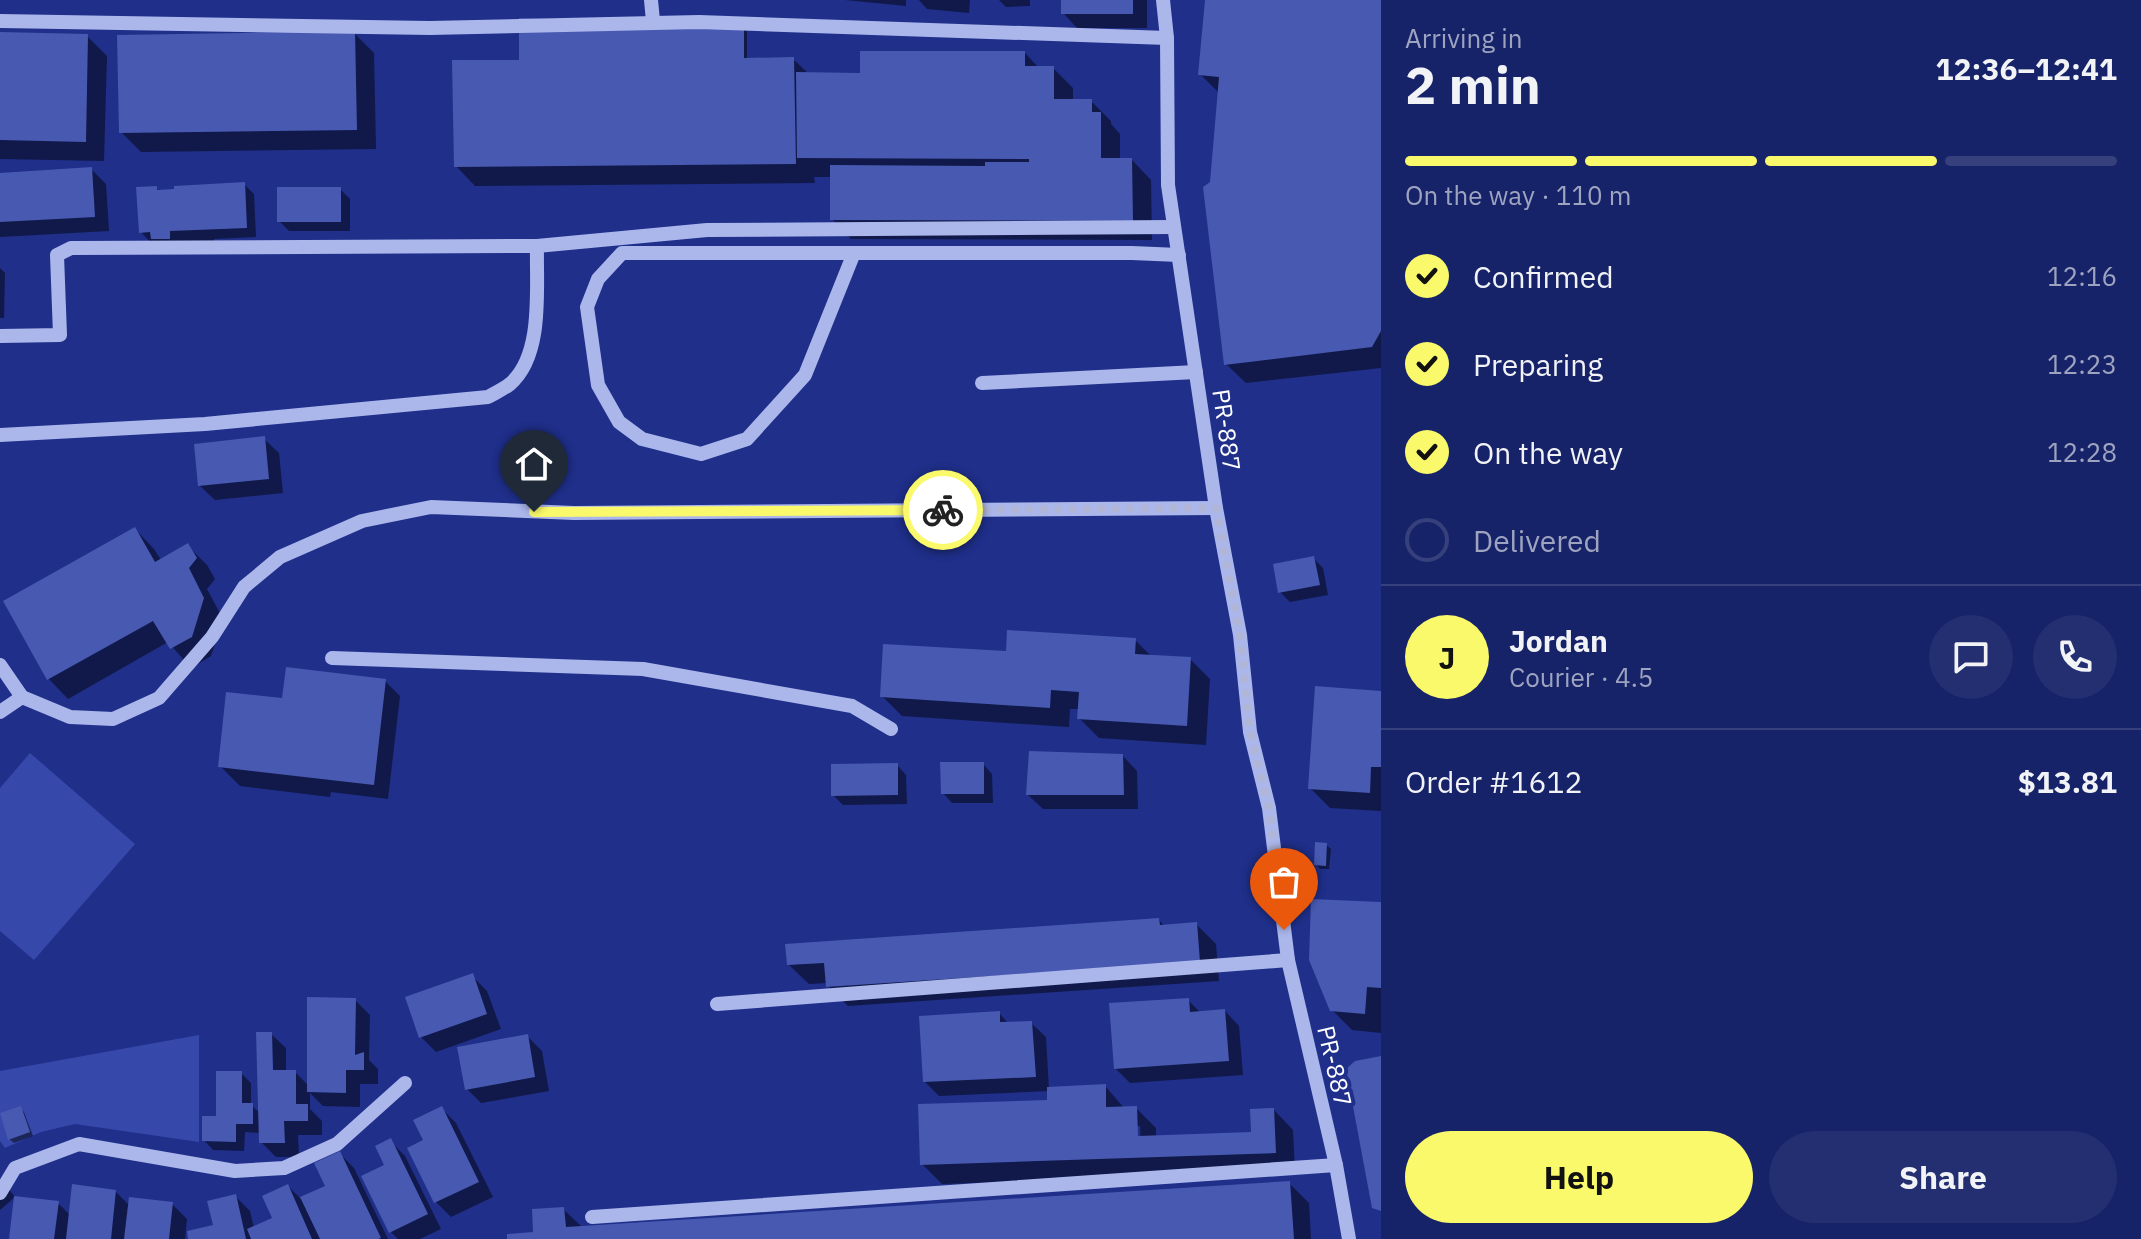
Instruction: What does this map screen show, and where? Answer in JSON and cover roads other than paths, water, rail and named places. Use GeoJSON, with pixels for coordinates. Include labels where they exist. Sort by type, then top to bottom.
{"type":"FeatureCollection","features":[{"type":"Feature","properties":{"kind":"street"},"geometry":{"type":"LineString","coordinates":[[651,0],[653,21]]}},
{"type":"Feature","properties":{"kind":"street","name":"PR-887"},"geometry":{"type":"LineString","coordinates":[[1163,0],[1167,38],[1168,185],[1216,508],[1240,635],[1250,732],[1269,808],[1288,960],[1336,1165],[1349,1239]]}},
{"type":"Feature","properties":{"kind":"street"},"geometry":{"type":"LineString","coordinates":[[0,21],[430,28],[653,21],[1167,38]]}},
{"type":"Feature","properties":{"kind":"street"},"geometry":{"type":"LineString","coordinates":[[0,336],[60,335],[57,255],[71,248],[537,246],[707,230],[1174,227]]}},
{"type":"Feature","properties":{"kind":"street"},"geometry":{"type":"LineString","coordinates":[[0,435],[205,424],[488,397],[510,385],[533,349],[537,246]]}},
{"type":"Feature","properties":{"kind":"street"},"geometry":{"type":"LineString","coordinates":[[854,253],[805,375],[747,439],[701,454],[642,439],[619,422],[598,385],[587,307],[598,279],[622,253],[854,253],[1132,253],[1179,255]]}},
{"type":"Feature","properties":{"kind":"street"},"geometry":{"type":"LineString","coordinates":[[982,383],[1196,372]]}},
{"type":"Feature","properties":{"kind":"street"},"geometry":{"type":"LineString","coordinates":[[0,665],[22,697],[70,717],[113,719],[159,698],[212,637],[244,587],[280,557],[362,521],[431,507],[534,512],[1216,508]]}},
{"type":"Feature","properties":{"kind":"street"},"geometry":{"type":"LineString","coordinates":[[332,658],[643,669],[852,706],[891,729]]}},
{"type":"Feature","properties":{"kind":"street"},"geometry":{"type":"LineString","coordinates":[[0,712],[22,697]]}},
{"type":"Feature","properties":{"kind":"street"},"geometry":{"type":"LineString","coordinates":[[717,1004],[1288,960]]}},
{"type":"Feature","properties":{"kind":"street"},"geometry":{"type":"LineString","coordinates":[[0,1193],[15,1168],[79,1144],[235,1171],[284,1168],[337,1144],[405,1083]]}},
{"type":"Feature","properties":{"kind":"street"},"geometry":{"type":"LineString","coordinates":[[592,1217],[1336,1165]]}}]}
